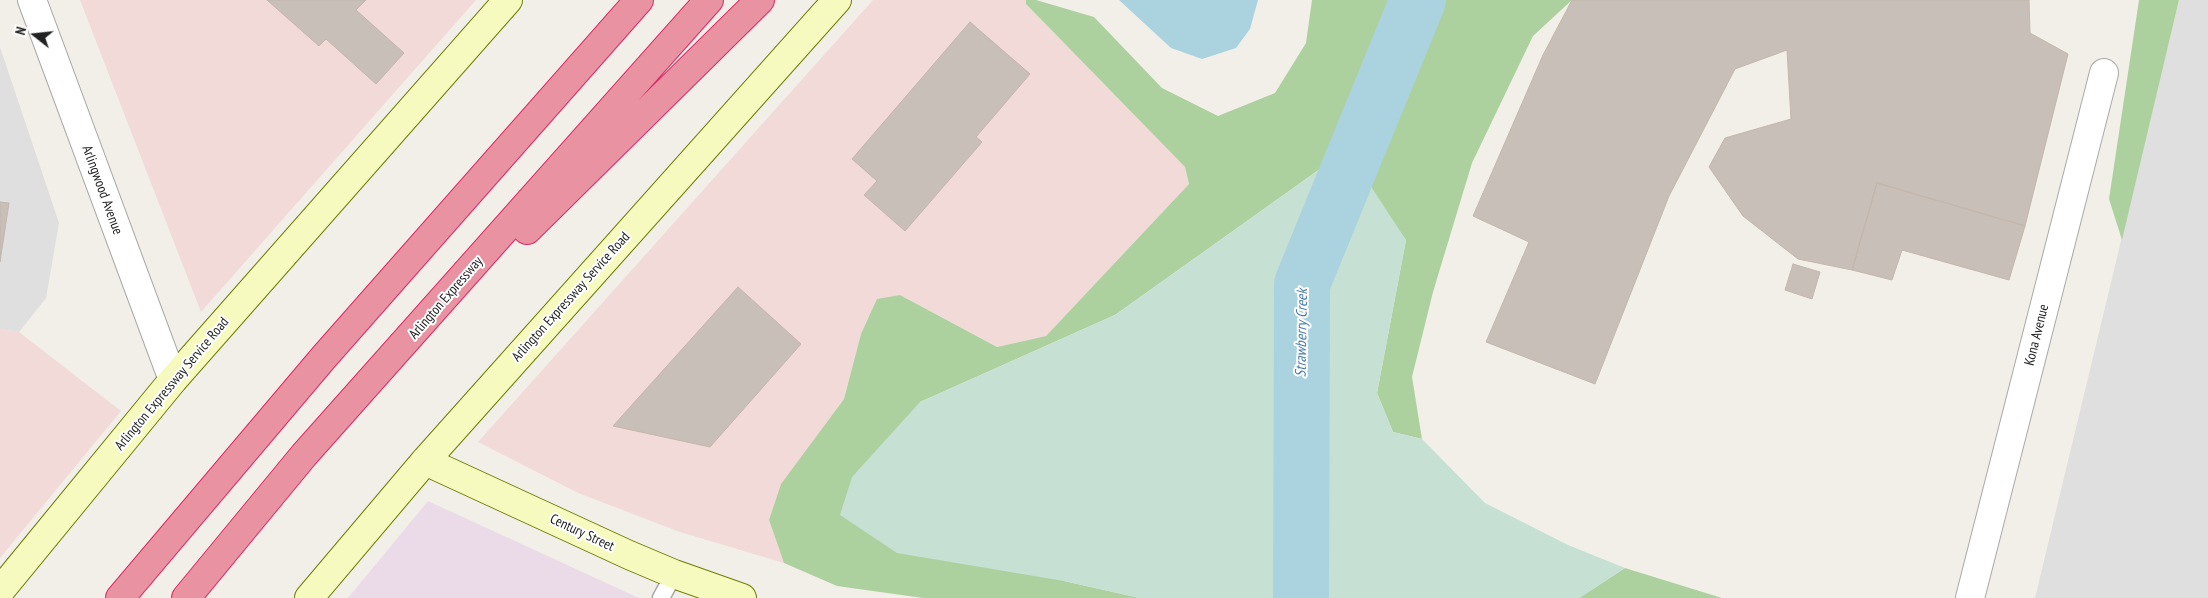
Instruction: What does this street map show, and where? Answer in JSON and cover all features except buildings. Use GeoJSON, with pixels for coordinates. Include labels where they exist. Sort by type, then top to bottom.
{"type":"FeatureCollection","features":[{"type":"Feature","properties":{"kind":"highway"},"geometry":{"type":"LineString","coordinates":[[120,598],[324,357],[614,0]]}},
{"type":"Feature","properties":{"kind":"highway"},"geometry":{"type":"LineString","coordinates":[[324,357],[639,0]]}},
{"type":"Feature","properties":{"kind":"highway","name":"Arlington Expressway"},"geometry":{"type":"LineString","coordinates":[[186,598],[304,456],[362,393],[709,0]]}},
{"type":"Feature","properties":{"kind":"highway"},"geometry":{"type":"LineString","coordinates":[[362,393],[760,0]]}},
{"type":"Feature","properties":{"kind":"street","name":"Arlingwood Avenue"},"geometry":{"type":"LineString","coordinates":[[32,0],[173,380]]}},
{"type":"Feature","properties":{"kind":"street","name":"Arlington Expressway Service Road"},"geometry":{"type":"LineString","coordinates":[[0,591],[173,380],[508,0]]}},
{"type":"Feature","properties":{"kind":"street","name":"Arlington Expressway Service Road"},"geometry":{"type":"LineString","coordinates":[[309,598],[425,461],[837,0]]}},
{"type":"Feature","properties":{"kind":"street","name":"Kona Avenue"},"geometry":{"type":"LineString","coordinates":[[1970,598],[2104,73]]}},
{"type":"Feature","properties":{"kind":"street","name":"Century Street"},"geometry":{"type":"LineString","coordinates":[[425,461],[674,574],[742,598]]}},
{"type":"Feature","properties":{"kind":"lane"},"geometry":{"type":"LineString","coordinates":[[660,598],[674,574]]}},
{"type":"Feature","properties":{"kind":"shaded area"},"geometry":{"type":"Polygon","coordinates":[[[80,0],[476,0],[201,312],[80,0]]]}},
{"type":"Feature","properties":{"kind":"shaded area"},"geometry":{"type":"Polygon","coordinates":[[[873,0],[1026,0],[1026,4],[1185,167],[1189,184],[1046,336],[997,347],[900,295],[861,334],[844,399],[781,485],[769,520],[784,563],[680,532],[578,493],[478,442],[873,0]]]}},
{"type":"Feature","properties":{"kind":"shaded area"},"geometry":{"type":"Polygon","coordinates":[[[2179,0],[2208,0],[2208,598],[2035,598],[2179,0]]]}},
{"type":"Feature","properties":{"kind":"shaded area"},"geometry":{"type":"Polygon","coordinates":[[[0,47],[59,223],[46,298],[19,332],[0,329],[0,47]]]}},
{"type":"Feature","properties":{"kind":"shaded area"},"geometry":{"type":"Polygon","coordinates":[[[0,329],[19,332],[121,411],[0,558],[0,329]]]}},
{"type":"Feature","properties":{"kind":"shaded area"},"geometry":{"type":"Polygon","coordinates":[[[428,501],[639,598],[348,598],[428,501]]]}},
{"type":"Feature","properties":{"kind":"green space"},"geometry":{"type":"Polygon","coordinates":[[[1026,0],[1036,0],[1094,17],[1162,88],[1218,116],[1275,93],[1306,43],[1312,0],[1572,0],[1533,36],[1472,163],[1433,292],[1412,377],[1422,439],[1393,432],[1377,393],[1406,240],[1341,154],[1115,315],[920,402],[1064,581],[1140,598],[923,598],[837,586],[784,563],[769,520],[781,484],[844,399],[861,334],[877,299],[900,295],[997,347],[1046,336],[1189,184],[1185,167],[1026,4],[1026,0]]]}},
{"type":"Feature","properties":{"kind":"green space"},"geometry":{"type":"Polygon","coordinates":[[[2139,0],[2179,0],[2122,240],[2109,199],[2139,0]]]}},
{"type":"Feature","properties":{"kind":"green space"},"geometry":{"type":"Polygon","coordinates":[[[1341,154],[1353,159],[1406,240],[1377,393],[1393,432],[1422,439],[1485,503],[1568,545],[1625,568],[1579,598],[1140,598],[1064,581],[897,553],[840,515],[852,477],[920,402],[1115,315],[1341,154]]]}},
{"type":"Feature","properties":{"kind":"green space"},"geometry":{"type":"Polygon","coordinates":[[[1625,568],[1722,598],[1579,598],[1625,568]]]}},
{"type":"Feature","properties":{"kind":"water"},"geometry":{"type":"Polygon","coordinates":[[[1119,0],[1258,0],[1250,29],[1236,48],[1202,59],[1171,48],[1119,0]]]}},
{"type":"Feature","properties":{"kind":"waterway","name":"Strawberry Creek"},"geometry":{"type":"LineString","coordinates":[[1301,598],[1302,284],[1418,0]]}}]}
